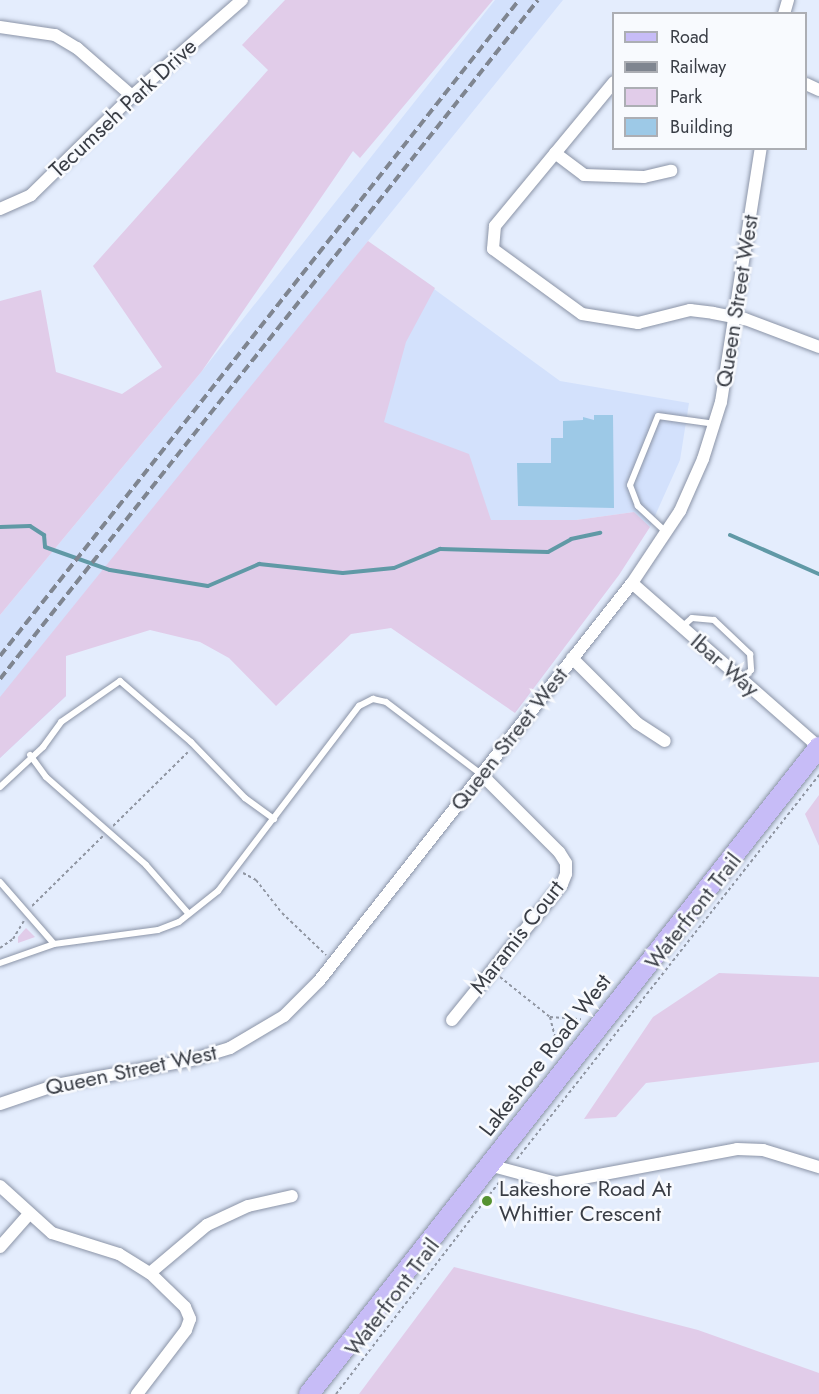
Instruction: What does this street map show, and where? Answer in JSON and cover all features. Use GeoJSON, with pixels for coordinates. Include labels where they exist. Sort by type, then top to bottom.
{"type":"FeatureCollection","features":[{"type":"Feature","properties":{"kind":"main road","name":"Lakeshore Road West"},"geometry":{"type":"LineString","coordinates":[[309,1394],[819,747]]}},
{"type":"Feature","properties":{"kind":"street","name":"Tecumseh Park Drive"},"geometry":{"type":"LineString","coordinates":[[0,209],[31,195],[132,96],[242,0]]}},
{"type":"Feature","properties":{"kind":"street"},"geometry":{"type":"LineString","coordinates":[[0,27],[55,35],[77,48],[132,96]]}},
{"type":"Feature","properties":{"kind":"street"},"geometry":{"type":"LineString","coordinates":[[612,84],[495,226],[492,236],[498,254],[582,314],[638,324],[690,310],[735,317],[819,347]]}},
{"type":"Feature","properties":{"kind":"street","name":"Queen Street West"},"geometry":{"type":"LineString","coordinates":[[0,1104],[56,1085],[191,1060],[230,1048],[285,1016],[334,962],[632,583],[667,533],[695,480],[715,424],[735,317],[761,150]]}},
{"type":"Feature","properties":{"kind":"street"},"geometry":{"type":"LineString","coordinates":[[555,153],[584,175],[644,177],[671,171]]}},
{"type":"Feature","properties":{"kind":"street","name":"Ibar Way"},"geometry":{"type":"LineString","coordinates":[[632,583],[819,747]]}},
{"type":"Feature","properties":{"kind":"street"},"geometry":{"type":"LineString","coordinates":[[572,658],[637,723],[665,741]]}},
{"type":"Feature","properties":{"kind":"street","name":"Maramis Court"},"geometry":{"type":"LineString","coordinates":[[452,1020],[562,884],[566,863],[481,774]]}},
{"type":"Feature","properties":{"kind":"street"},"geometry":{"type":"LineString","coordinates":[[489,1165],[556,1184],[737,1149],[763,1150],[819,1167]]}},
{"type":"Feature","properties":{"kind":"street"},"geometry":{"type":"LineString","coordinates":[[0,1186],[52,1233],[119,1254],[150,1274],[176,1296],[190,1319],[186,1330],[137,1394]]}},
{"type":"Feature","properties":{"kind":"street"},"geometry":{"type":"LineString","coordinates":[[150,1274],[207,1225],[248,1206],[292,1196]]}},
{"type":"Feature","properties":{"kind":"street"},"geometry":{"type":"LineString","coordinates":[[0,1247],[29,1214]]}},
{"type":"Feature","properties":{"kind":"lane"},"geometry":{"type":"LineString","coordinates":[[667,533],[638,506],[630,485],[657,416],[715,424]]}},
{"type":"Feature","properties":{"kind":"lane"},"geometry":{"type":"LineString","coordinates":[[682,627],[692,618],[714,620],[750,654],[751,670],[742,680]]}},
{"type":"Feature","properties":{"kind":"lane"},"geometry":{"type":"LineString","coordinates":[[0,788],[30,755],[43,747],[61,722],[120,681],[194,746],[244,798],[274,819]]}},
{"type":"Feature","properties":{"kind":"lane"},"geometry":{"type":"LineString","coordinates":[[0,963],[54,944],[158,930],[179,922],[218,891],[359,706],[373,699],[386,702],[481,774]]}},
{"type":"Feature","properties":{"kind":"lane"},"geometry":{"type":"LineString","coordinates":[[30,755],[46,777],[146,865],[188,913]]}},
{"type":"Feature","properties":{"kind":"lane"},"geometry":{"type":"LineString","coordinates":[[0,882],[28,910],[54,944]]}},
{"type":"Feature","properties":{"kind":"path"},"geometry":{"type":"LineString","coordinates":[[0,948],[21,929],[28,910],[194,746]]}},
{"type":"Feature","properties":{"kind":"path","name":"Waterfront Trail"},"geometry":{"type":"LineString","coordinates":[[524,1150],[819,775]]}},
{"type":"Feature","properties":{"kind":"path"},"geometry":{"type":"LineString","coordinates":[[235,869],[256,880],[282,913],[334,962]]}},
{"type":"Feature","properties":{"kind":"path"},"geometry":{"type":"LineString","coordinates":[[493,971],[550,1017],[581,1019]]}},
{"type":"Feature","properties":{"kind":"path"},"geometry":{"type":"LineString","coordinates":[[550,1017],[558,1048]]}},
{"type":"Feature","properties":{"kind":"path","name":"Waterfront Trail"},"geometry":{"type":"LineString","coordinates":[[336,1394],[492,1191]]}},
{"type":"Feature","properties":{"kind":"shaded area"},"geometry":{"type":"Polygon","coordinates":[[[495,0],[563,0],[368,241],[192,469],[66,656],[66,696],[0,758],[0,615],[202,371],[495,0]]]}},
{"type":"Feature","properties":{"kind":"shaded area"},"geometry":{"type":"Polygon","coordinates":[[[382,251],[560,381],[689,403],[680,460],[650,527],[634,512],[576,520],[508,522],[416,512],[325,333],[382,251]]]}},
{"type":"Feature","properties":{"kind":"green space"},"geometry":{"type":"Polygon","coordinates":[[[285,0],[493,0],[360,158],[353,151],[202,371],[0,615],[0,301],[41,290],[56,372],[122,394],[162,367],[93,266],[268,70],[242,45],[285,0]]]}},
{"type":"Feature","properties":{"kind":"green space"},"geometry":{"type":"Polygon","coordinates":[[[368,241],[435,288],[406,342],[384,422],[469,454],[491,520],[576,520],[634,512],[650,527],[619,575],[515,713],[391,628],[351,634],[276,706],[229,658],[200,642],[150,630],[66,656],[66,696],[0,758],[0,697],[368,241]]]}},
{"type":"Feature","properties":{"kind":"green space"},"geometry":{"type":"Polygon","coordinates":[[[819,795],[819,846],[805,814],[819,795]]]}},
{"type":"Feature","properties":{"kind":"green space"},"geometry":{"type":"Polygon","coordinates":[[[26,928],[35,937],[18,943],[18,937],[26,928]]]}},
{"type":"Feature","properties":{"kind":"green space"},"geometry":{"type":"Polygon","coordinates":[[[719,973],[819,977],[819,1062],[646,1083],[616,1117],[584,1119],[653,1017],[719,973]]]}},
{"type":"Feature","properties":{"kind":"green space"},"geometry":{"type":"Polygon","coordinates":[[[454,1267],[698,1330],[819,1373],[819,1394],[359,1394],[454,1267]]]}},
{"type":"Feature","properties":{"kind":"building"},"geometry":{"type":"Polygon","coordinates":[[[594,415],[613,415],[614,508],[518,506],[517,463],[551,463],[551,438],[563,438],[563,421],[583,420],[583,417],[594,420],[594,415]]]}},
{"type":"Feature","properties":{"kind":"waterway"},"geometry":{"type":"LineString","coordinates":[[0,527],[30,526],[44,535],[45,547],[110,570],[208,586],[259,564],[343,573],[394,568],[440,549],[548,552],[571,539],[600,533]]}},
{"type":"Feature","properties":{"kind":"waterway"},"geometry":{"type":"LineString","coordinates":[[730,535],[819,574]]}},
{"type":"Feature","properties":{"kind":"railway"},"geometry":{"type":"LineString","coordinates":[[0,656],[519,0]]}},
{"type":"Feature","properties":{"kind":"railway"},"geometry":{"type":"LineString","coordinates":[[0,679],[538,0]]}},
{"type":"Feature","properties":{"kind":"place","name":"Lakeshore Road At Whittier Crescent"},"geometry":{"type":"Point","coordinates":[487,1201]}}]}
